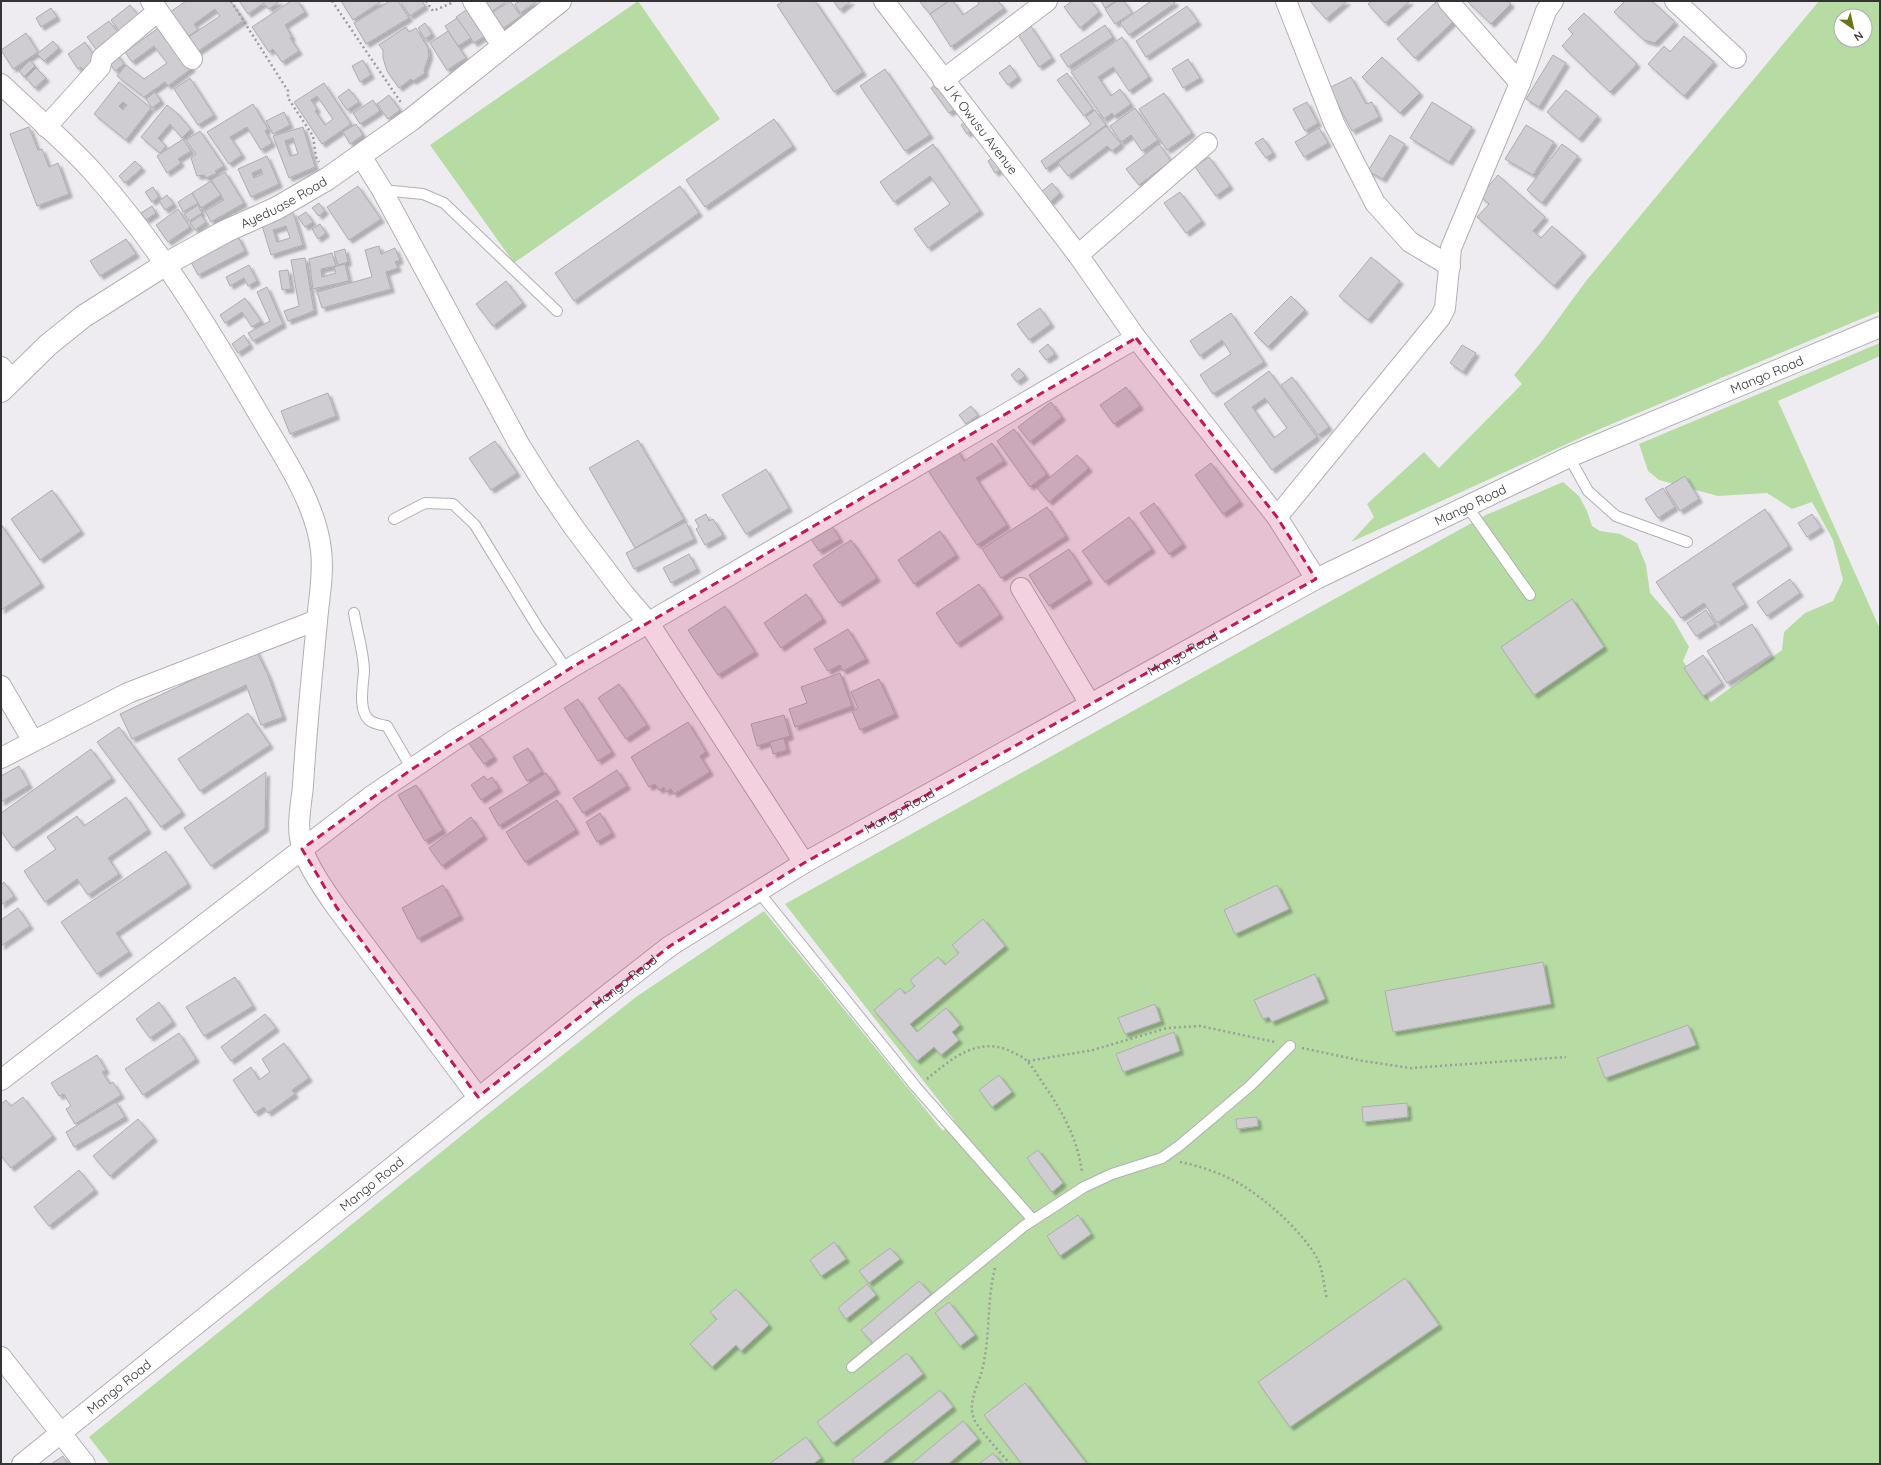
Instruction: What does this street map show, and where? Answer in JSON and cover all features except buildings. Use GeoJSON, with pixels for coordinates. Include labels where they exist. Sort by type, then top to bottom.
{"type":"FeatureCollection","features":[{"type":"Feature","properties":{"kind":"street"},"geometry":{"type":"LineString","coordinates":[[473,1],[503,47]]}},
{"type":"Feature","properties":{"kind":"street","name":"Ayeduase Road"},"geometry":{"type":"LineString","coordinates":[[5,380],[84,316],[166,264],[226,231],[277,208],[327,179],[361,156],[412,119],[560,1]]}},
{"type":"Feature","properties":{"kind":"street","name":"J K Owusu Avenue"},"geometry":{"type":"LineString","coordinates":[[884,1],[1078,255],[1136,338],[1277,518],[1316,579]]}},
{"type":"Feature","properties":{"kind":"street"},"geometry":{"type":"LineString","coordinates":[[943,80],[1047,1]]}},
{"type":"Feature","properties":{"kind":"street"},"geometry":{"type":"LineString","coordinates":[[1286,1],[1334,123],[1375,203],[1410,242],[1450,266]]}},
{"type":"Feature","properties":{"kind":"street"},"geometry":{"type":"LineString","coordinates":[[1448,1],[1520,83]]}},
{"type":"Feature","properties":{"kind":"street"},"geometry":{"type":"LineString","coordinates":[[1277,518],[1440,318],[1445,308],[1451,248],[1520,83],[1546,11],[1553,1]]}},
{"type":"Feature","properties":{"kind":"street"},"geometry":{"type":"LineString","coordinates":[[1675,1],[1736,58]]}},
{"type":"Feature","properties":{"kind":"street"},"geometry":{"type":"LineString","coordinates":[[46,126],[100,67],[102,58],[155,6],[192,59]]}},
{"type":"Feature","properties":{"kind":"street"},"geometry":{"type":"LineString","coordinates":[[1,84],[46,126],[106,186],[166,264],[197,310],[236,376],[283,456],[313,514],[321,551],[321,581],[313,680],[306,727],[298,832],[302,849],[322,887],[336,908],[478,1097]]}},
{"type":"Feature","properties":{"kind":"street"},"geometry":{"type":"LineString","coordinates":[[1078,255],[1207,143]]}},
{"type":"Feature","properties":{"kind":"street"},"geometry":{"type":"LineString","coordinates":[[361,156],[382,190],[519,444],[575,529],[624,594],[648,622],[804,863]]}},
{"type":"Feature","properties":{"kind":"street","name":"Mango Road"},"geometry":{"type":"LineString","coordinates":[[22,1464],[478,1097],[670,946],[758,891],[804,863],[1316,579],[1569,457],[1880,327]]}},
{"type":"Feature","properties":{"kind":"street"},"geometry":{"type":"LineString","coordinates":[[1,1080],[373,795],[453,741],[567,670],[648,622],[1136,338]]}},
{"type":"Feature","properties":{"kind":"street"},"geometry":{"type":"LineString","coordinates":[[1021,588],[1090,704]]}},
{"type":"Feature","properties":{"kind":"street"},"geometry":{"type":"LineString","coordinates":[[1,758],[128,693],[317,620]]}},
{"type":"Feature","properties":{"kind":"street"},"geometry":{"type":"LineString","coordinates":[[1,686],[33,741]]}},
{"type":"Feature","properties":{"kind":"street"},"geometry":{"type":"LineString","coordinates":[[1,1357],[84,1464]]}},
{"type":"Feature","properties":{"kind":"lane"},"geometry":{"type":"LineString","coordinates":[[382,190],[423,194],[444,203],[557,311]]}},
{"type":"Feature","properties":{"kind":"lane"},"geometry":{"type":"LineString","coordinates":[[1569,457],[1588,490],[1616,516],[1687,542]]}},
{"type":"Feature","properties":{"kind":"lane"},"geometry":{"type":"LineString","coordinates":[[394,519],[425,503],[453,504],[475,525],[538,628],[567,670]]}},
{"type":"Feature","properties":{"kind":"lane"},"geometry":{"type":"LineString","coordinates":[[1467,506],[1530,595]]}},
{"type":"Feature","properties":{"kind":"lane"},"geometry":{"type":"LineString","coordinates":[[354,613],[364,669],[362,698],[364,711],[369,720],[377,724],[387,726],[412,769]]}},
{"type":"Feature","properties":{"kind":"lane"},"geometry":{"type":"LineString","coordinates":[[758,891],[916,1087],[1033,1220]]}},
{"type":"Feature","properties":{"kind":"lane"},"geometry":{"type":"LineString","coordinates":[[852,1367],[1033,1220],[1084,1188],[1112,1174],[1162,1158],[1179,1146],[1250,1086],[1290,1046]]}},
{"type":"Feature","properties":{"kind":"path"},"geometry":{"type":"LineString","coordinates":[[231,1],[288,91],[288,98],[313,136],[316,156],[327,179]]}},
{"type":"Feature","properties":{"kind":"path"},"geometry":{"type":"LineString","coordinates":[[332,1],[379,73],[412,119]]}},
{"type":"Feature","properties":{"kind":"path"},"geometry":{"type":"LineString","coordinates":[[426,1],[433,11],[456,1]]}},
{"type":"Feature","properties":{"kind":"path"},"geometry":{"type":"LineString","coordinates":[[916,1087],[963,1052],[982,1046],[1001,1047],[1016,1053],[1028,1062],[1058,1107],[1074,1136],[1080,1159],[1084,1188]]}},
{"type":"Feature","properties":{"kind":"path"},"geometry":{"type":"LineString","coordinates":[[1162,1158],[1201,1167],[1239,1184],[1278,1212],[1301,1236],[1318,1260],[1327,1299]]}},
{"type":"Feature","properties":{"kind":"path"},"geometry":{"type":"LineString","coordinates":[[1002,1244],[992,1282],[988,1345],[981,1374],[971,1404],[975,1421],[1010,1464]]}},
{"type":"Feature","properties":{"kind":"highlighted area"},"geometry":{"type":"Polygon","coordinates":[[[1136,338],[1277,517],[1316,579],[804,863],[670,946],[478,1097],[337,908],[302,849],[412,769],[574,666],[1136,338]]]}},
{"type":"Feature","properties":{"kind":"green space"},"geometry":{"type":"Polygon","coordinates":[[[638,1],[720,119],[514,263],[430,145],[638,1]]]}},
{"type":"Feature","properties":{"kind":"green space"},"geometry":{"type":"Polygon","coordinates":[[[1819,1],[1880,1],[1880,311],[1600,429],[1351,542],[1374,517],[1367,504],[1424,452],[1439,468],[1522,384],[1514,375],[1542,341],[1586,281],[1819,1]]]}},
{"type":"Feature","properties":{"kind":"green space"},"geometry":{"type":"Polygon","coordinates":[[[1880,343],[1880,356],[1778,401],[1880,629],[1880,1464],[110,1464],[89,1437],[487,1115],[636,997],[764,911],[943,1131],[954,1120],[785,904],[1486,515],[1563,482],[1579,496],[1587,511],[1592,526],[1600,531],[1620,534],[1637,543],[1646,565],[1650,593],[1673,619],[1689,647],[1683,661],[1711,702],[1782,650],[1784,632],[1805,613],[1833,601],[1843,580],[1833,540],[1812,502],[1792,509],[1767,493],[1718,496],[1659,480],[1648,471],[1639,444],[1880,343]]]}}]}
